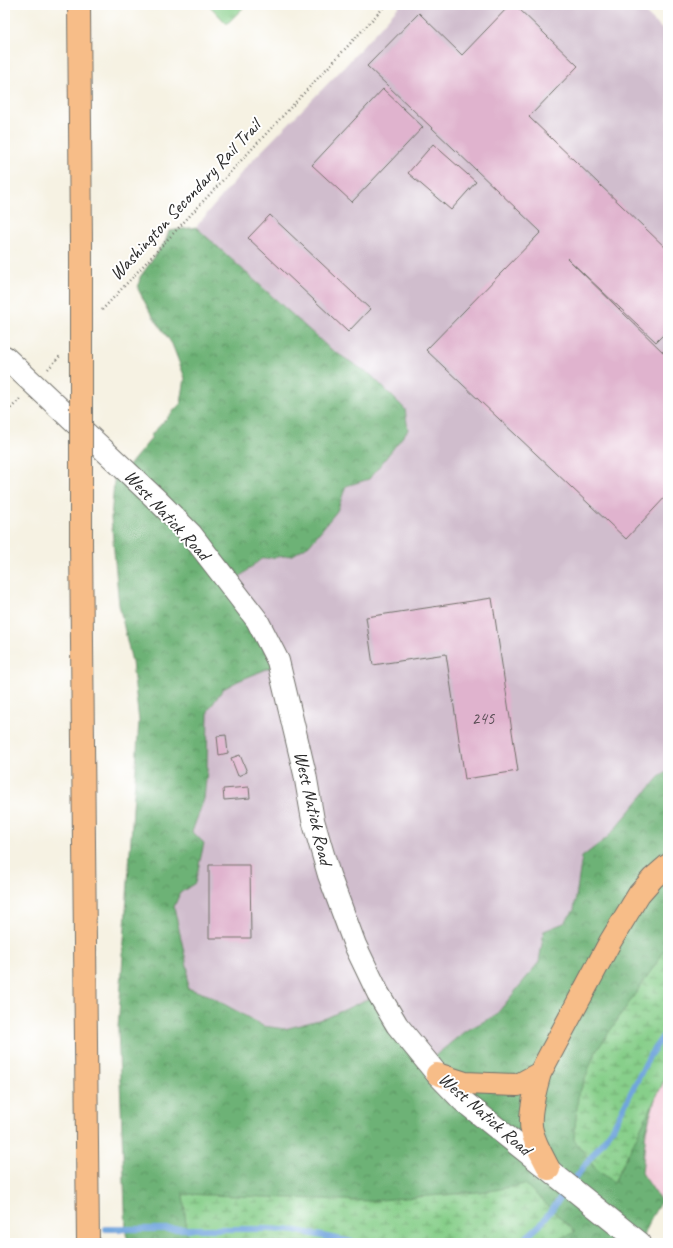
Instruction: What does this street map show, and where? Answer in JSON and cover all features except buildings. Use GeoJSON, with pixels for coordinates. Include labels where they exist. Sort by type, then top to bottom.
{"type":"FeatureCollection","features":[{"type":"Feature","properties":{"kind":"main road"},"geometry":{"type":"LineString","coordinates":[[78,5],[81,245],[81,542],[88,1243]]}},
{"type":"Feature","properties":{"kind":"main road"},"geometry":{"type":"LineString","coordinates":[[554,1173],[531,1130],[535,1089],[540,1073],[610,942],[639,894],[653,878],[668,865]]}},
{"type":"Feature","properties":{"kind":"main road"},"geometry":{"type":"LineString","coordinates":[[437,1074],[465,1084],[518,1085],[540,1073]]}},
{"type":"Feature","properties":{"kind":"street","name":"West Natick Road"},"geometry":{"type":"LineString","coordinates":[[5,357],[156,499],[191,534],[257,620],[278,662],[305,774],[313,820],[339,904],[355,945],[386,1008],[410,1043],[437,1074],[475,1111],[640,1243]]}},
{"type":"Feature","properties":{"kind":"path","name":"Washington Secondary Rail Trail"},"geometry":{"type":"LineString","coordinates":[[101,311],[386,5]]}},
{"type":"Feature","properties":{"kind":"path"},"geometry":{"type":"LineString","coordinates":[[5,414],[65,350]]}},
{"type":"Feature","properties":{"kind":"shaded area"},"geometry":{"type":"Polygon","coordinates":[[[400,5],[637,5],[668,35],[668,771],[659,777],[608,837],[582,857],[574,910],[564,923],[544,931],[539,962],[527,978],[496,1015],[464,1032],[430,1061],[370,998],[326,1018],[285,1029],[263,1026],[208,995],[187,988],[188,969],[174,907],[180,893],[195,883],[204,843],[192,832],[204,799],[207,770],[207,711],[223,689],[238,681],[230,585],[261,559],[293,555],[337,511],[346,486],[369,479],[408,430],[405,409],[371,375],[329,348],[196,227],[247,166],[347,64],[400,5]]]}},
{"type":"Feature","properties":{"kind":"shaded area"},"geometry":{"type":"Polygon","coordinates":[[[668,1071],[668,1199],[661,1201],[642,1173],[646,1131],[659,1085],[668,1071]]]}},
{"type":"Feature","properties":{"kind":"green space"},"geometry":{"type":"Polygon","coordinates":[[[209,5],[246,5],[227,24],[209,5]]]}},
{"type":"Feature","properties":{"kind":"green space"},"geometry":{"type":"Polygon","coordinates":[[[196,227],[329,348],[371,375],[405,409],[408,430],[369,479],[346,486],[337,511],[309,545],[293,555],[261,559],[230,585],[274,666],[223,689],[208,711],[207,770],[204,799],[192,832],[204,843],[195,883],[180,893],[174,907],[188,970],[187,988],[208,995],[263,1026],[285,1029],[326,1018],[370,998],[430,1060],[464,1032],[496,1015],[539,962],[544,931],[564,923],[574,910],[582,857],[608,837],[659,777],[668,771],[668,1071],[659,1085],[646,1131],[642,1173],[661,1201],[646,1227],[642,1243],[129,1243],[126,1234],[118,1028],[139,721],[132,662],[119,605],[111,518],[115,470],[126,469],[151,439],[151,435],[181,403],[185,378],[172,344],[150,312],[138,289],[140,277],[165,242],[169,231],[196,227]]]}},
{"type":"Feature","properties":{"kind":"green space"},"geometry":{"type":"Polygon","coordinates":[[[668,944],[668,1073],[614,1182],[595,1168],[574,1139],[578,1097],[595,1053],[668,944]]]}},
{"type":"Feature","properties":{"kind":"green space"},"geometry":{"type":"Polygon","coordinates":[[[525,1184],[575,1232],[551,1243],[188,1243],[183,1194],[369,1201],[490,1191],[525,1184]]]}},
{"type":"Feature","properties":{"kind":"waterway"},"geometry":{"type":"LineString","coordinates":[[520,1243],[540,1225],[613,1128],[650,1055],[668,1029]]}},
{"type":"Feature","properties":{"kind":"waterway"},"geometry":{"type":"LineString","coordinates":[[106,1229],[268,1229],[298,1231],[357,1243]]}}]}
